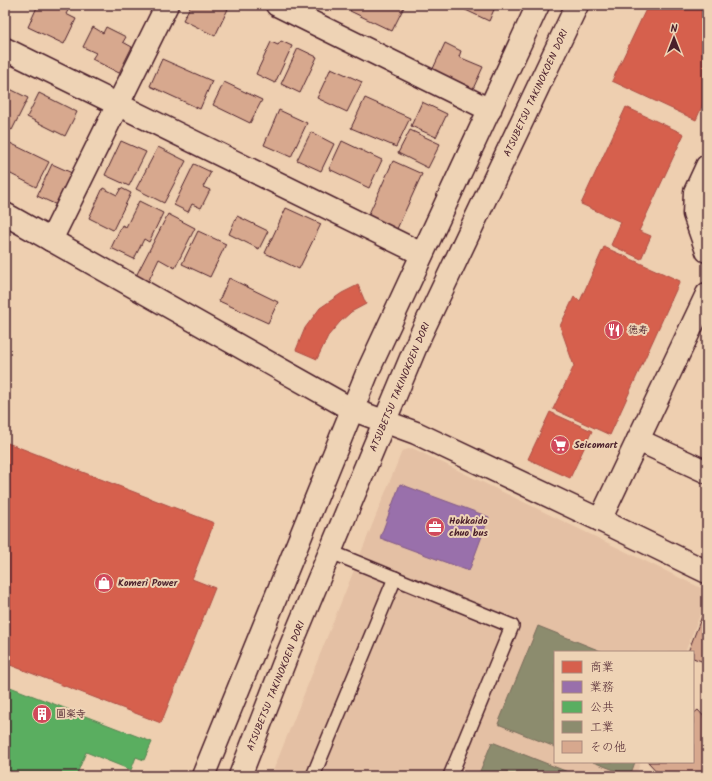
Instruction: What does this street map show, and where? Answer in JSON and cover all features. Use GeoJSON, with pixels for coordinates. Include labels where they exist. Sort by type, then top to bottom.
{"type":"FeatureCollection","features":[{"type":"Feature","properties":{"kind":"street"},"geometry":{"type":"LineString","coordinates":[[51,240],[168,5]]}},
{"type":"Feature","properties":{"kind":"street"},"geometry":{"type":"LineString","coordinates":[[277,5],[490,110]]}},
{"type":"Feature","properties":{"kind":"street"},"geometry":{"type":"LineString","coordinates":[[202,776],[351,409],[538,5]]}},
{"type":"Feature","properties":{"kind":"street","name":"ATSUBETSU TAKINOKOEN DORI"},"geometry":{"type":"LineString","coordinates":[[240,776],[287,655],[421,334],[577,5]]}},
{"type":"Feature","properties":{"kind":"street"},"geometry":{"type":"LineString","coordinates":[[5,49],[422,254]]}},
{"type":"Feature","properties":{"kind":"street"},"geometry":{"type":"LineString","coordinates":[[707,166],[694,192],[694,214],[707,251]]}},
{"type":"Feature","properties":{"kind":"street"},"geometry":{"type":"LineString","coordinates":[[5,214],[351,409],[416,433],[707,572]]}},
{"type":"Feature","properties":{"kind":"street"},"geometry":{"type":"LineString","coordinates":[[600,520],[638,440],[702,318],[707,294]]}},
{"type":"Feature","properties":{"kind":"street"},"geometry":{"type":"LineString","coordinates":[[638,440],[707,472]]}},
{"type":"Feature","properties":{"kind":"street"},"geometry":{"type":"LineString","coordinates":[[299,539],[331,552]]}},
{"type":"Feature","properties":{"kind":"lane"},"geometry":{"type":"LineString","coordinates":[[331,552],[512,626],[450,776]]}},
{"type":"Feature","properties":{"kind":"lane"},"geometry":{"type":"LineString","coordinates":[[312,776],[395,578]]}},
{"type":"Feature","properties":{"kind":"shaded area"},"geometry":{"type":"Polygon","coordinates":[[[412,448],[707,591],[707,598],[685,651],[554,651],[554,763],[641,763],[635,776],[271,776],[402,451],[412,448]]]}},
{"type":"Feature","properties":{"kind":"building: 商業"},"geometry":{"type":"Polygon","coordinates":[[[648,5],[707,5],[707,95],[696,120],[612,81],[648,5]]]}},
{"type":"Feature","properties":{"kind":"building: 商業"},"geometry":{"type":"Polygon","coordinates":[[[626,107],[684,134],[639,231],[651,236],[641,259],[611,245],[621,222],[581,204],[626,107]]]}},
{"type":"Feature","properties":{"kind":"building: 商業"},"geometry":{"type":"Polygon","coordinates":[[[604,247],[680,281],[610,435],[553,409],[574,366],[560,326],[574,297],[580,301],[604,247]]]}},
{"type":"Feature","properties":{"kind":"building: 商業"},"geometry":{"type":"Polygon","coordinates":[[[358,285],[366,304],[351,312],[340,322],[328,336],[317,359],[296,350],[305,328],[320,308],[342,293],[358,285]]]}},
{"type":"Feature","properties":{"kind":"building: 商業","name":"Seicomart"},"geometry":{"type":"Polygon","coordinates":[[[550,412],[592,431],[570,478],[528,459],[550,412]]]}},
{"type":"Feature","properties":{"kind":"building: 商業","name":"Komeri Power"},"geometry":{"type":"Polygon","coordinates":[[[5,442],[214,523],[192,579],[215,588],[161,723],[5,663],[5,442]]]}},
{"type":"Feature","properties":{"kind":"building: 業務","name":"Hokkaido chuo bus"},"geometry":{"type":"Polygon","coordinates":[[[400,484],[489,517],[469,571],[380,538],[400,484]]]}},
{"type":"Feature","properties":{"kind":"building: 公共","name":"圓楽寺"},"geometry":{"type":"Polygon","coordinates":[[[5,685],[152,742],[144,760],[136,757],[131,770],[86,752],[76,776],[5,776],[5,685]]]}},
{"type":"Feature","properties":{"kind":"building: 工業"},"geometry":{"type":"Polygon","coordinates":[[[538,626],[600,651],[554,651],[554,747],[498,724],[538,626]]]}},
{"type":"Feature","properties":{"kind":"building: 工業"},"geometry":{"type":"Polygon","coordinates":[[[492,742],[578,776],[478,776],[492,742]]]}},
{"type":"Feature","properties":{"kind":"building: 工業"},"geometry":{"type":"Polygon","coordinates":[[[596,763],[635,763],[630,776],[596,763]]]}},
{"type":"Feature","properties":{"kind":"building: その他"},"geometry":{"type":"Polygon","coordinates":[[[38,5],[71,5],[66,14],[76,19],[64,44],[28,27],[38,5]]]}},
{"type":"Feature","properties":{"kind":"building: その他"},"geometry":{"type":"Polygon","coordinates":[[[191,5],[219,5],[228,9],[215,36],[183,20],[191,5]]]}},
{"type":"Feature","properties":{"kind":"building: その他"},"geometry":{"type":"Polygon","coordinates":[[[353,5],[405,5],[392,31],[350,11],[353,5]]]}},
{"type":"Feature","properties":{"kind":"building: その他"},"geometry":{"type":"Polygon","coordinates":[[[455,5],[496,5],[489,21],[455,5]]]}},
{"type":"Feature","properties":{"kind":"building: その他"},"geometry":{"type":"Polygon","coordinates":[[[93,27],[103,33],[106,27],[126,37],[123,42],[132,47],[119,73],[92,59],[96,53],[83,47],[93,27]]]}},
{"type":"Feature","properties":{"kind":"building: その他"},"geometry":{"type":"Polygon","coordinates":[[[281,41],[292,46],[275,83],[256,74],[271,42],[278,45],[281,41]]]}},
{"type":"Feature","properties":{"kind":"building: その他"},"geometry":{"type":"Polygon","coordinates":[[[445,43],[461,51],[459,57],[483,67],[472,91],[431,73],[445,43]]]}},
{"type":"Feature","properties":{"kind":"building: その他"},"geometry":{"type":"Polygon","coordinates":[[[298,48],[317,57],[300,93],[281,84],[298,48]]]}},
{"type":"Feature","properties":{"kind":"building: その他"},"geometry":{"type":"Polygon","coordinates":[[[162,59],[212,81],[200,109],[150,86],[162,59]]]}},
{"type":"Feature","properties":{"kind":"building: その他"},"geometry":{"type":"Polygon","coordinates":[[[331,68],[362,82],[347,112],[317,98],[331,68]]]}},
{"type":"Feature","properties":{"kind":"building: その他"},"geometry":{"type":"Polygon","coordinates":[[[224,82],[262,100],[250,123],[213,105],[224,82]]]}},
{"type":"Feature","properties":{"kind":"building: その他"},"geometry":{"type":"Polygon","coordinates":[[[6,87],[28,98],[12,130],[5,126],[6,87]]]}},
{"type":"Feature","properties":{"kind":"building: その他"},"geometry":{"type":"Polygon","coordinates":[[[39,93],[77,112],[65,136],[27,117],[39,93]]]}},
{"type":"Feature","properties":{"kind":"building: その他"},"geometry":{"type":"Polygon","coordinates":[[[365,98],[410,118],[396,147],[351,128],[365,98]]]}},
{"type":"Feature","properties":{"kind":"building: その他"},"geometry":{"type":"Polygon","coordinates":[[[422,102],[447,114],[436,137],[411,126],[422,102]]]}},
{"type":"Feature","properties":{"kind":"building: その他"},"geometry":{"type":"Polygon","coordinates":[[[279,110],[307,123],[291,157],[264,145],[279,110]]]}},
{"type":"Feature","properties":{"kind":"building: その他"},"geometry":{"type":"Polygon","coordinates":[[[410,130],[440,144],[428,168],[398,153],[410,130]]]}},
{"type":"Feature","properties":{"kind":"building: その他"},"geometry":{"type":"Polygon","coordinates":[[[311,132],[334,144],[321,171],[297,160],[311,132]]]}},
{"type":"Feature","properties":{"kind":"building: その他"},"geometry":{"type":"Polygon","coordinates":[[[121,141],[146,152],[129,186],[105,175],[121,141]]]}},
{"type":"Feature","properties":{"kind":"building: その他"},"geometry":{"type":"Polygon","coordinates":[[[342,141],[382,160],[369,188],[329,169],[342,141]]]}},
{"type":"Feature","properties":{"kind":"building: その他"},"geometry":{"type":"Polygon","coordinates":[[[10,143],[49,162],[36,187],[5,171],[5,152],[10,143]]]}},
{"type":"Feature","properties":{"kind":"building: その他"},"geometry":{"type":"Polygon","coordinates":[[[158,147],[186,161],[164,203],[136,189],[158,147]]]}},
{"type":"Feature","properties":{"kind":"building: その他"},"geometry":{"type":"Polygon","coordinates":[[[393,161],[422,174],[396,231],[367,218],[393,161]]]}},
{"type":"Feature","properties":{"kind":"building: その他"},"geometry":{"type":"Polygon","coordinates":[[[52,164],[72,173],[57,205],[37,196],[52,164]]]}},
{"type":"Feature","properties":{"kind":"building: その他"},"geometry":{"type":"Polygon","coordinates":[[[194,164],[211,172],[203,187],[210,190],[201,208],[192,204],[188,212],[174,205],[194,164]]]}},
{"type":"Feature","properties":{"kind":"building: その他"},"geometry":{"type":"Polygon","coordinates":[[[103,188],[117,195],[121,188],[131,193],[113,230],[89,218],[103,188]]]}},
{"type":"Feature","properties":{"kind":"building: その他"},"geometry":{"type":"Polygon","coordinates":[[[139,201],[163,213],[149,242],[144,239],[134,259],[111,248],[122,225],[126,227],[139,201]]]}},
{"type":"Feature","properties":{"kind":"building: その他"},"geometry":{"type":"Polygon","coordinates":[[[286,208],[321,224],[299,269],[265,253],[286,208]]]}},
{"type":"Feature","properties":{"kind":"building: その他"},"geometry":{"type":"Polygon","coordinates":[[[168,214],[195,228],[175,268],[159,259],[148,282],[136,276],[168,214]]]}},
{"type":"Feature","properties":{"kind":"building: その他"},"geometry":{"type":"Polygon","coordinates":[[[237,216],[268,231],[259,249],[229,234],[237,216]]]}},
{"type":"Feature","properties":{"kind":"building: その他"},"geometry":{"type":"Polygon","coordinates":[[[198,231],[226,244],[210,277],[182,264],[198,231]]]}},
{"type":"Feature","properties":{"kind":"building: その他"},"geometry":{"type":"Polygon","coordinates":[[[229,278],[278,302],[268,323],[219,301],[229,278]]]}},
{"type":"Feature","properties":{"kind":"building: その他"},"geometry":{"type":"Polygon","coordinates":[[[702,616],[707,618],[707,663],[694,658],[694,651],[688,651],[702,616]]]}},
{"type":"Feature","properties":{"kind":"building: その他"},"geometry":{"type":"Polygon","coordinates":[[[698,710],[707,720],[707,776],[661,776],[649,763],[694,763],[694,713],[698,710]]]}},
{"type":"Feature","properties":{"kind":"place","name":"徳寿"},"geometry":{"type":"Point","coordinates":[614,330]}},
{"type":"Feature","properties":{"kind":"place","name":"Seicomart"},"geometry":{"type":"Point","coordinates":[560,445]}},
{"type":"Feature","properties":{"kind":"place","name":"Hokkaido chuo bus"},"geometry":{"type":"Point","coordinates":[435,527]}},
{"type":"Feature","properties":{"kind":"place","name":"Komeri Power"},"geometry":{"type":"Point","coordinates":[104,583]}},
{"type":"Feature","properties":{"kind":"place","name":"圓楽寺"},"geometry":{"type":"Point","coordinates":[42,714]}}]}
